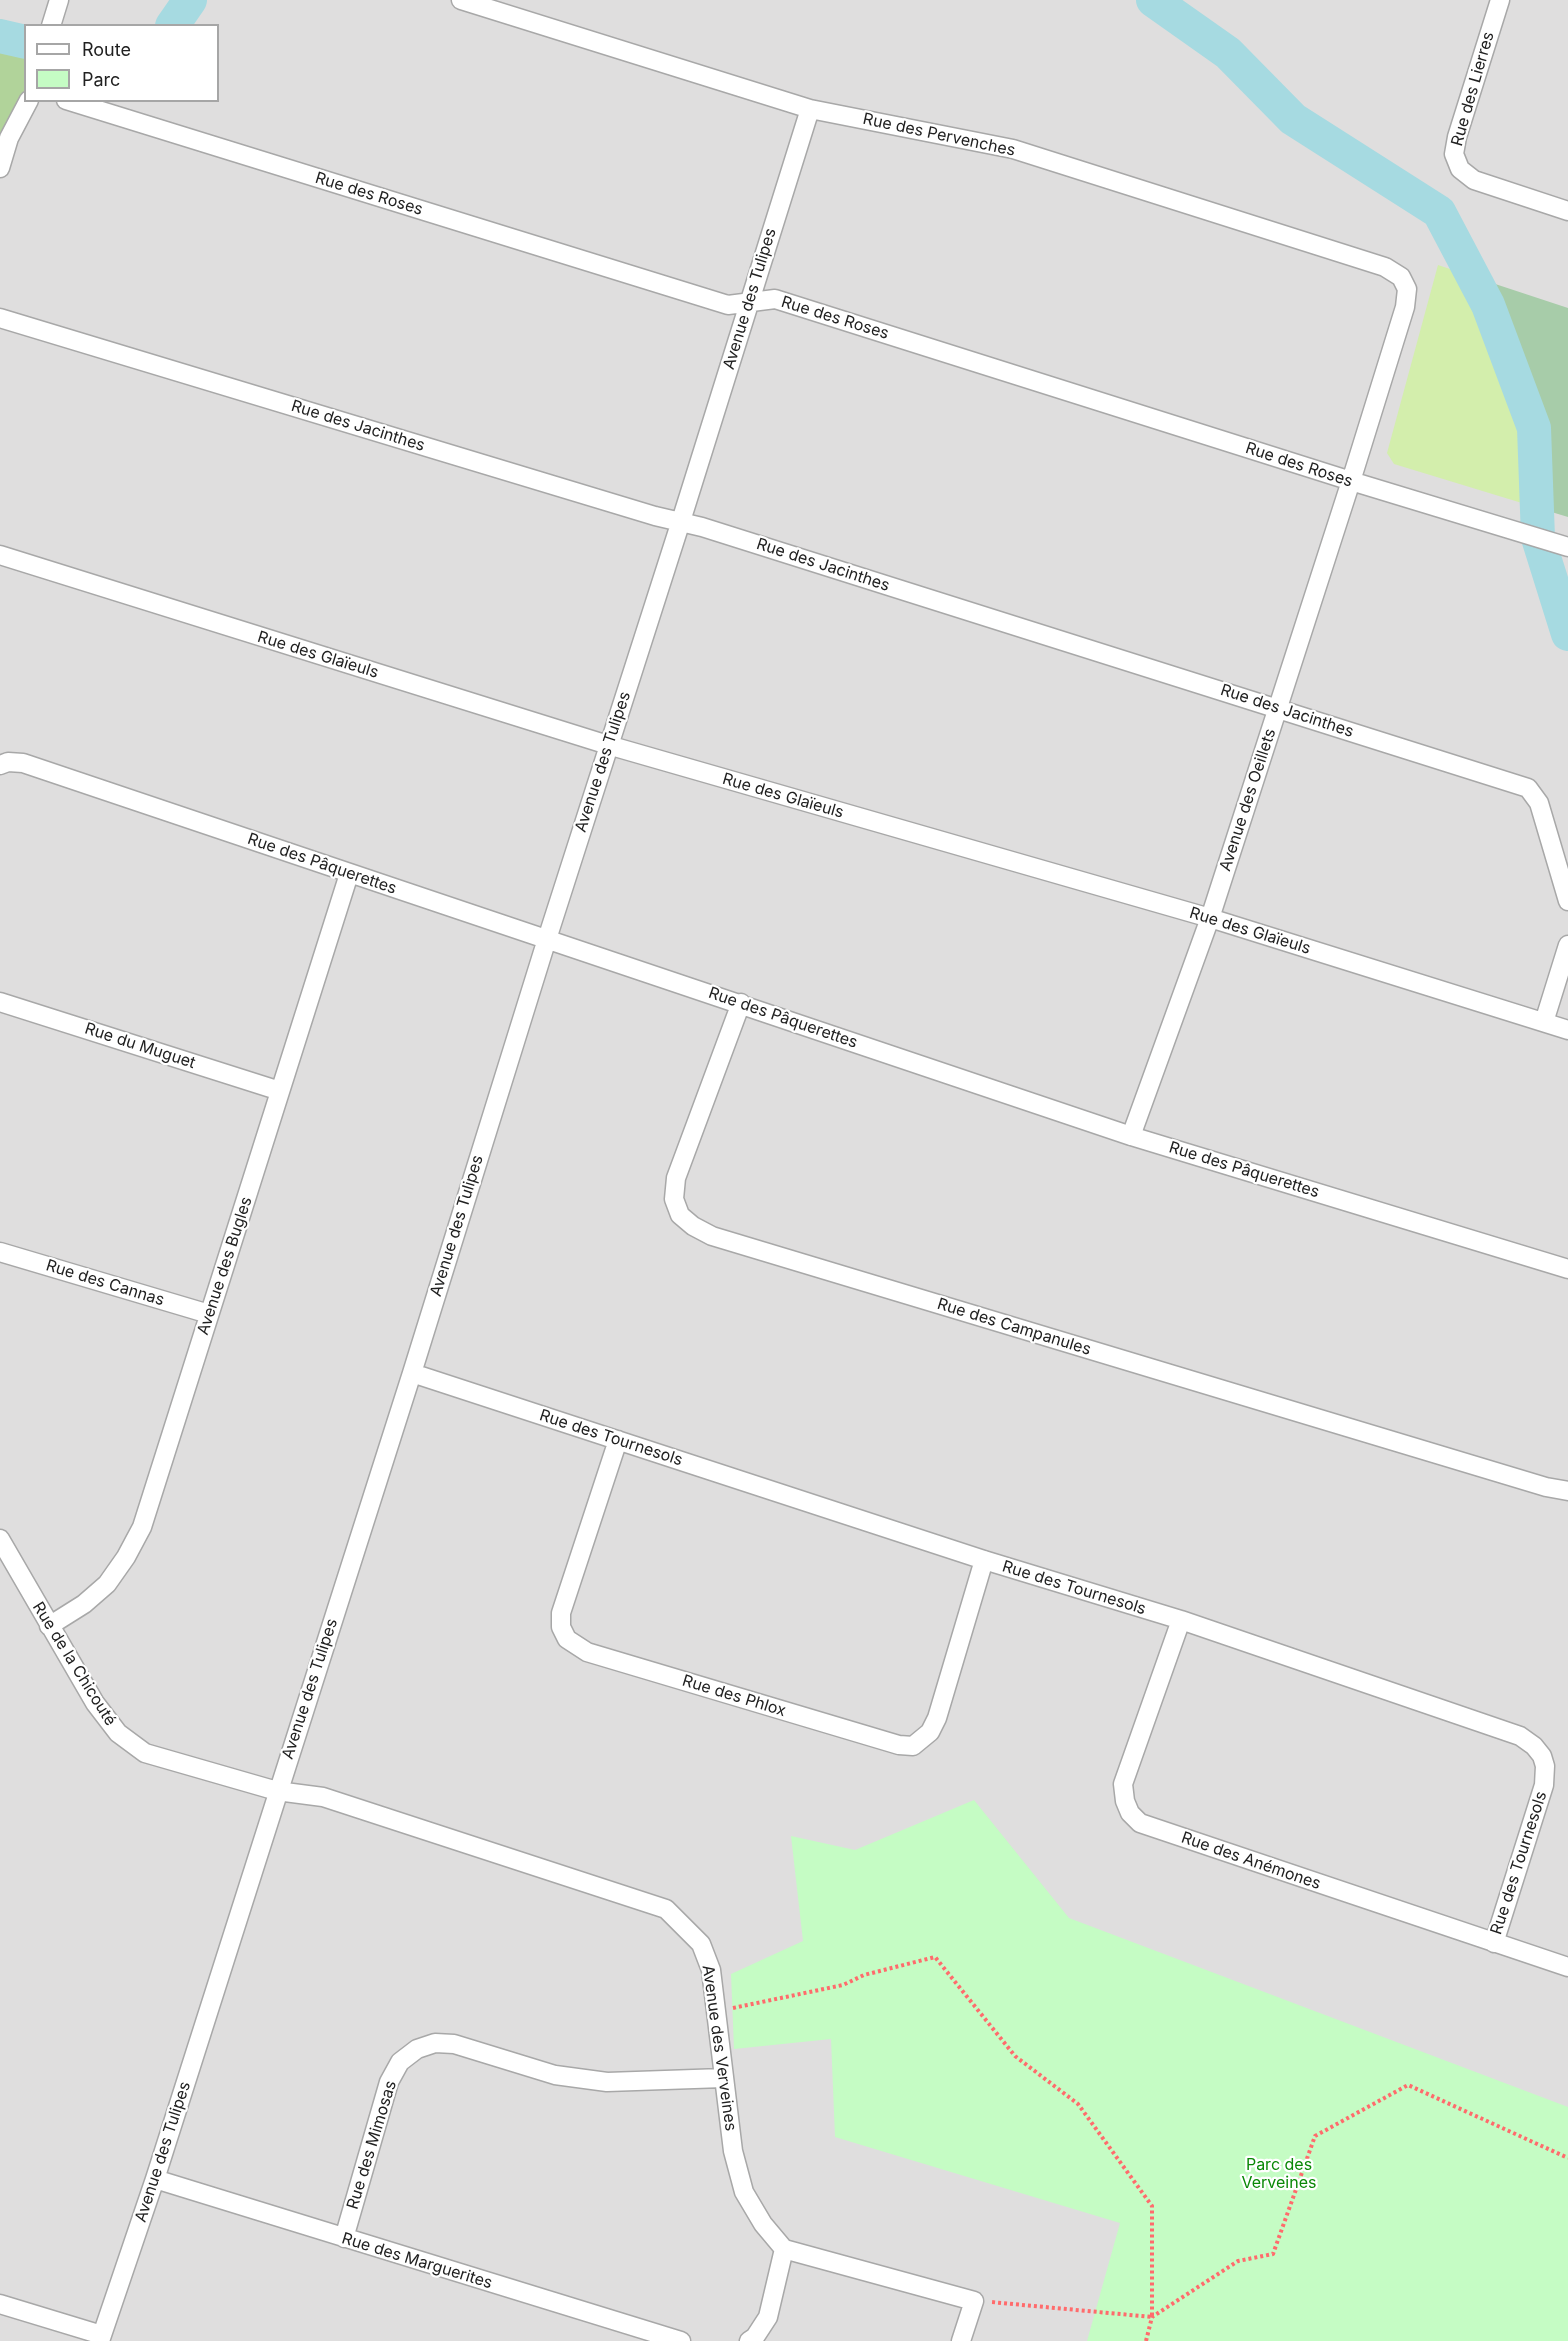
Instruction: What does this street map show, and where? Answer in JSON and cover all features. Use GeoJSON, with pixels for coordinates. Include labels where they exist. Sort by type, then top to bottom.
{"type":"FeatureCollection","features":[{"type":"Feature","properties":{"kind":"street"},"geometry":{"type":"LineString","coordinates":[[52,24],[59,0]]}},
{"type":"Feature","properties":{"kind":"street","name":"Rue des Pervenches"},"geometry":{"type":"LineString","coordinates":[[461,0],[810,109],[1013,149],[1385,267],[1401,277],[1407,289]]}},
{"type":"Feature","properties":{"kind":"street","name":"Rue des Lierres"},"geometry":{"type":"LineString","coordinates":[[1500,0],[1457,137],[1454,154],[1460,169],[1474,180],[1568,211]]}},
{"type":"Feature","properties":{"kind":"street"},"geometry":{"type":"LineString","coordinates":[[0,168],[9,138],[27,102]]}},
{"type":"Feature","properties":{"kind":"street","name":"Rue des Roses"},"geometry":{"type":"LineString","coordinates":[[72,102],[728,305],[775,299],[1568,547]]}},
{"type":"Feature","properties":{"kind":"street","name":"Avenue des Tulipes"},"geometry":{"type":"LineString","coordinates":[[101,2338],[412,1372],[546,939],[681,521],[810,109]]}},
{"type":"Feature","properties":{"kind":"street","name":"Avenue des Oeillets"},"geometry":{"type":"LineString","coordinates":[[1131,1136],[1210,918],[1351,481],[1405,307],[1407,289]]}},
{"type":"Feature","properties":{"kind":"street","name":"Rue des Jacinthes"},"geometry":{"type":"LineString","coordinates":[[0,318],[655,516],[681,521],[1528,788],[1539,803],[1568,901]]}},
{"type":"Feature","properties":{"kind":"street","name":"Rue des Glaïeuls"},"geometry":{"type":"LineString","coordinates":[[0,555],[608,745],[1210,918],[1568,1030]]}},
{"type":"Feature","properties":{"kind":"street","name":"Rue des Pâquerettes"},"geometry":{"type":"LineString","coordinates":[[0,765],[8,762],[23,763],[1131,1136],[1568,1269]]}},
{"type":"Feature","properties":{"kind":"street","name":"Avenue des Bugles"},"geometry":{"type":"LineString","coordinates":[[49,1626],[84,1604],[107,1584],[126,1557],[142,1527],[349,874]]}},
{"type":"Feature","properties":{"kind":"street"},"geometry":{"type":"LineString","coordinates":[[1544,1022],[1568,945]]}},
{"type":"Feature","properties":{"kind":"street","name":"Rue du Muguet"},"geometry":{"type":"LineString","coordinates":[[0,1002],[280,1091]]}},
{"type":"Feature","properties":{"kind":"street","name":"Rue des Campanules"},"geometry":{"type":"LineString","coordinates":[[741,1003],[676,1178],[674,1199],[680,1215],[693,1226],[712,1236],[1546,1487],[1568,1491]]}},
{"type":"Feature","properties":{"kind":"street","name":"Rue des Cannas"},"geometry":{"type":"LineString","coordinates":[[0,1252],[209,1314]]}},
{"type":"Feature","properties":{"kind":"street","name":"Rue des Tournesols"},"geometry":{"type":"LineString","coordinates":[[412,1372],[984,1560],[1181,1620],[1520,1736],[1534,1746],[1545,1766],[1544,1785],[1494,1943]]}},
{"type":"Feature","properties":{"kind":"street","name":"Rue des Phlox"},"geometry":{"type":"LineString","coordinates":[[618,1440],[561,1613],[561,1627],[567,1639],[587,1652],[899,1745],[913,1746],[930,1732],[937,1718],[984,1560]]}},
{"type":"Feature","properties":{"kind":"street","name":"Rue de la Chicouté"},"geometry":{"type":"LineString","coordinates":[[0,1539],[95,1703],[118,1733],[145,1753],[277,1791]]}},
{"type":"Feature","properties":{"kind":"street","name":"Rue des Anémones"},"geometry":{"type":"LineString","coordinates":[[1181,1620],[1123,1784],[1125,1801],[1130,1814],[1140,1823],[1568,1967]]}},
{"type":"Feature","properties":{"kind":"street","name":"Avenue des Verveines"},"geometry":{"type":"LineString","coordinates":[[277,1791],[323,1797],[666,1909],[701,1944],[711,1970],[733,2151],[744,2192],[763,2224],[783,2249]]}},
{"type":"Feature","properties":{"kind":"street","name":"Rue des Mimosas"},"geometry":{"type":"LineString","coordinates":[[344,2238],[389,2082],[400,2062],[417,2049],[435,2043],[454,2044],[555,2075],[607,2082],[723,2079]]}},
{"type":"Feature","properties":{"kind":"street","name":"Rue des Marguerites"},"geometry":{"type":"LineString","coordinates":[[154,2179],[681,2341]]}},
{"type":"Feature","properties":{"kind":"street"},"geometry":{"type":"LineString","coordinates":[[749,2341],[768,2317],[783,2249],[974,2301],[961,2341]]}},
{"type":"Feature","properties":{"kind":"street"},"geometry":{"type":"LineString","coordinates":[[0,2304],[101,2338]]}},
{"type":"Feature","properties":{"kind":"path"},"geometry":{"type":"LineString","coordinates":[[732,2008],[843,1985],[864,1975],[935,1957],[1015,2056],[1078,2104],[1152,2206],[1152,2318],[1146,2341]]}},
{"type":"Feature","properties":{"kind":"path"},"geometry":{"type":"LineString","coordinates":[[974,2301],[1152,2318],[1238,2261],[1273,2254],[1316,2136],[1408,2085],[1568,2158]]}},
{"type":"Feature","properties":{"kind":"shaded area"},"geometry":{"type":"Polygon","coordinates":[[[0,0],[1568,0],[1568,2341],[0,2341],[0,135],[9,138],[25,102],[219,102],[219,24],[24,24],[24,29],[0,21],[0,0]]]}},
{"type":"Feature","properties":{"kind":"green space"},"geometry":{"type":"Polygon","coordinates":[[[0,19],[24,26],[25,102],[9,138],[0,135],[0,19]]]}},
{"type":"Feature","properties":{"kind":"green space"},"geometry":{"type":"Polygon","coordinates":[[[1438,265],[1474,277],[1488,305],[1534,428],[1535,507],[1394,464],[1387,453],[1438,265]]]}},
{"type":"Feature","properties":{"kind":"green space"},"geometry":{"type":"Polygon","coordinates":[[[1474,277],[1568,308],[1568,517],[1535,507],[1534,428],[1488,305],[1474,277]]]}},
{"type":"Feature","properties":{"kind":"green space","name":"Parc des Verveines"},"geometry":{"type":"Polygon","coordinates":[[[974,1800],[1069,1918],[1568,2107],[1568,2341],[1087,2341],[1120,2223],[835,2137],[831,2039],[734,2049],[731,1974],[803,1941],[791,1836],[855,1850],[974,1800]]]}},
{"type":"Feature","properties":{"kind":"waterway"},"geometry":{"type":"LineString","coordinates":[[173,24],[190,0]]}},
{"type":"Feature","properties":{"kind":"waterway"},"geometry":{"type":"LineString","coordinates":[[1153,0],[1228,53],[1293,119],[1439,212],[1488,305],[1534,428],[1538,538],[1568,634]]}},
{"type":"Feature","properties":{"kind":"waterway"},"geometry":{"type":"LineString","coordinates":[[0,36],[24,42]]}}]}
